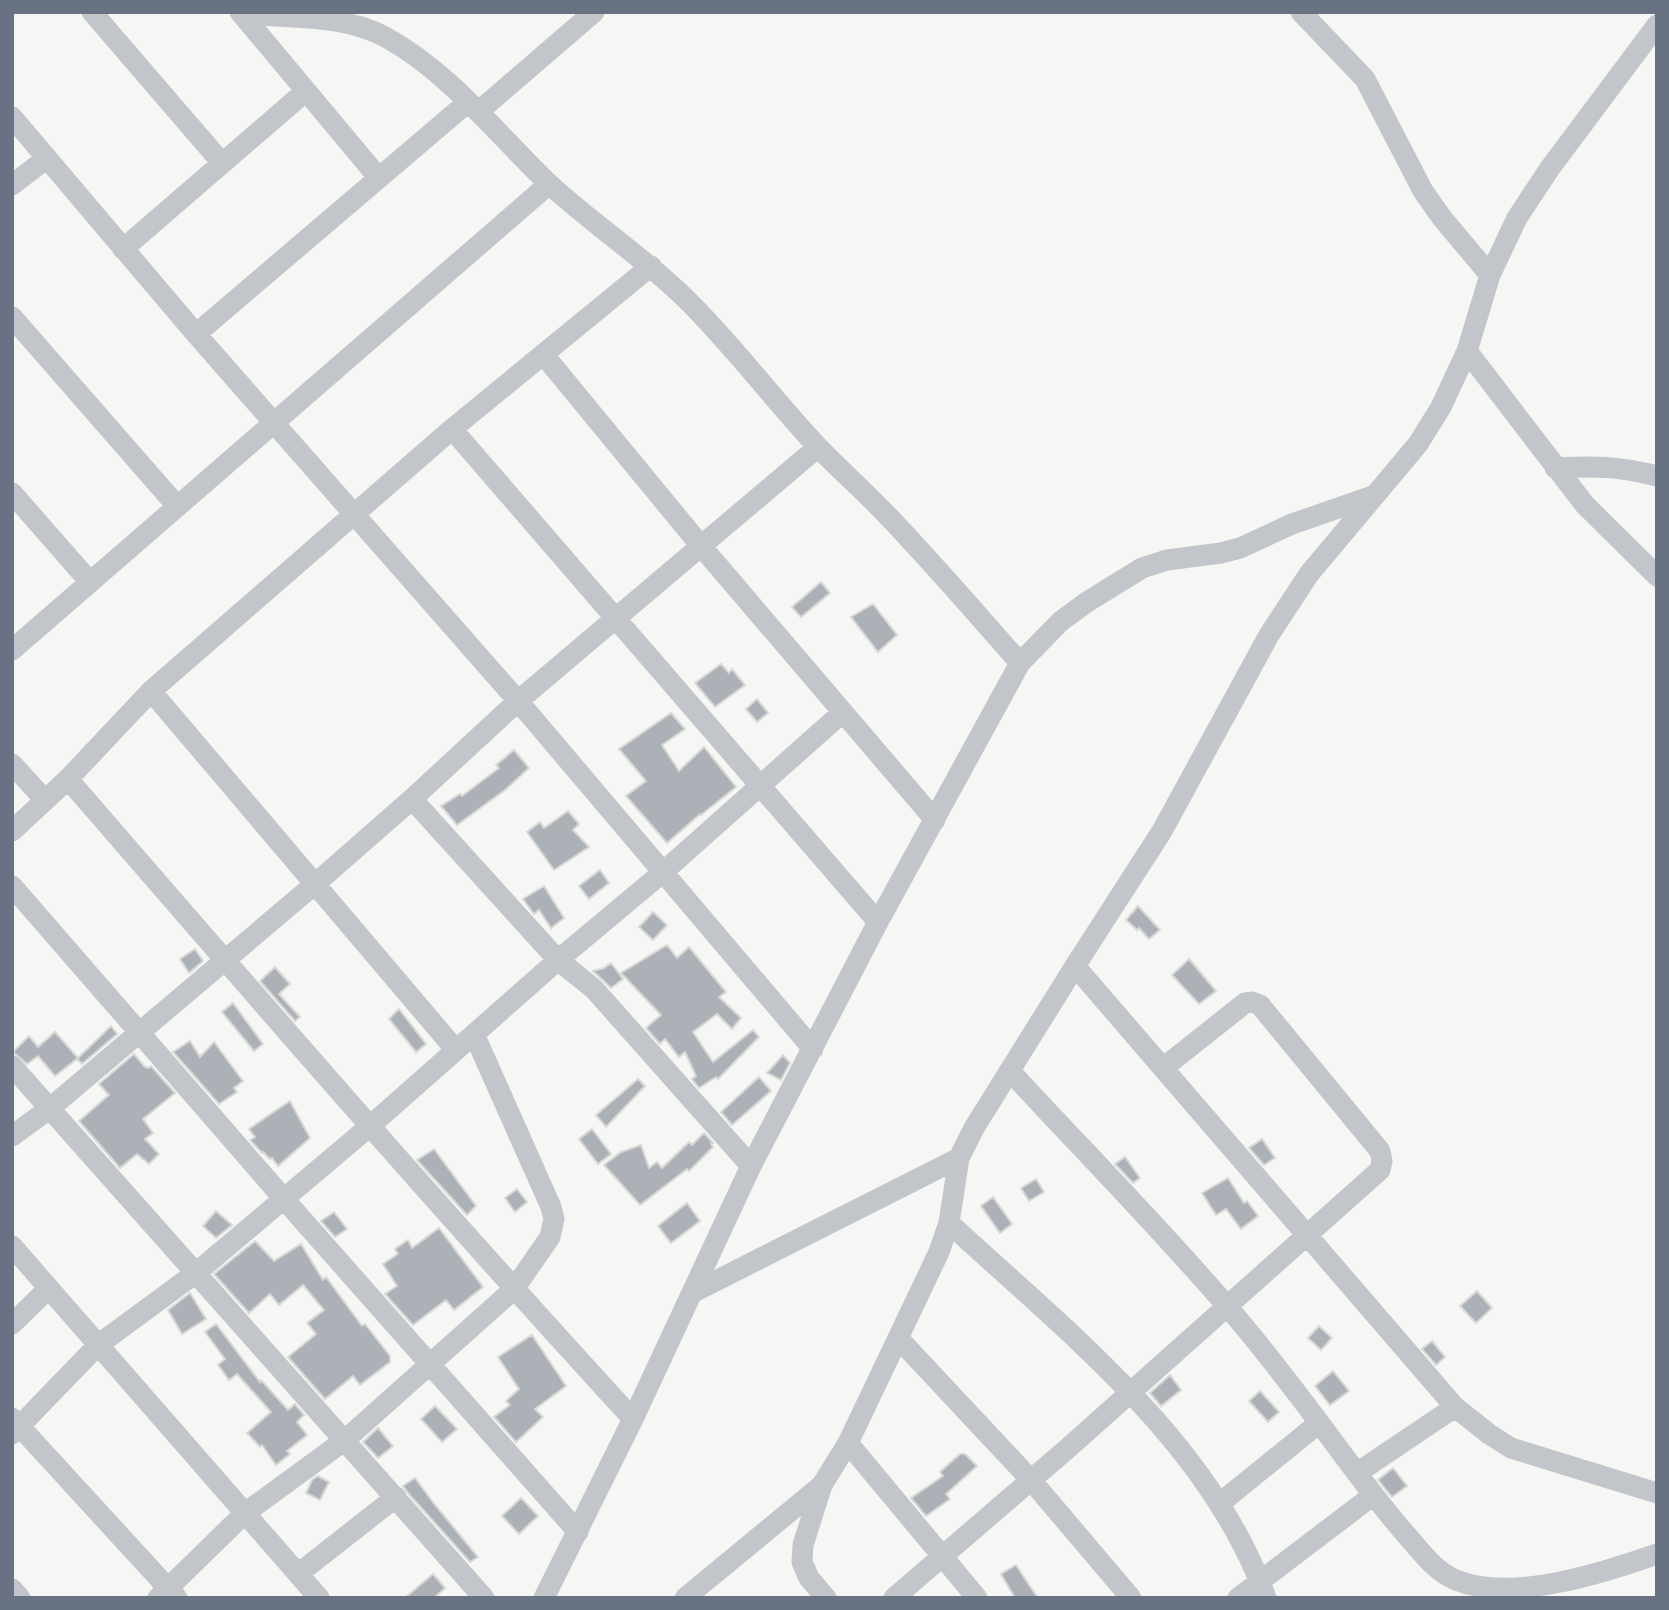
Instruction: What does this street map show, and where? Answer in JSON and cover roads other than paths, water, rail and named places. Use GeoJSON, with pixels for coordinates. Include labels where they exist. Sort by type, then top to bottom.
{"type":"FeatureCollection","features":[{"type":"Feature","properties":{"kind":"street"},"geometry":{"type":"LineString","coordinates":[[92,12],[222,163]]}},
{"type":"Feature","properties":{"kind":"street"},"geometry":{"type":"LineString","coordinates":[[196,334],[378,177],[594,12]]}},
{"type":"Feature","properties":{"kind":"street"},"geometry":{"type":"LineString","coordinates":[[1301,12],[1364,79],[1423,191],[1490,275]]}},
{"type":"Feature","properties":{"kind":"street"},"geometry":{"type":"LineString","coordinates":[[241,13],[358,26],[385,36],[413,53],[473,107],[549,184],[651,266],[734,347],[818,447],[905,534],[1020,663]]}},
{"type":"Feature","properties":{"kind":"street"},"geometry":{"type":"LineString","coordinates":[[241,13],[378,177]]}},
{"type":"Feature","properties":{"kind":"street"},"geometry":{"type":"LineString","coordinates":[[826,1598],[809,1578],[802,1562],[803,1545],[822,1485],[848,1443],[939,1252],[949,1223],[959,1158],[974,1128],[1162,831],[1269,635],[1309,574],[1418,444],[1441,407],[1467,351],[1490,275],[1517,218],[1550,168],[1657,25]]}},
{"type":"Feature","properties":{"kind":"street"},"geometry":{"type":"LineString","coordinates":[[123,250],[306,91]]}},
{"type":"Feature","properties":{"kind":"street"},"geometry":{"type":"LineString","coordinates":[[12,117],[123,250],[518,701],[813,1049]]}},
{"type":"Feature","properties":{"kind":"street"},"geometry":{"type":"LineString","coordinates":[[12,184],[47,158]]}},
{"type":"Feature","properties":{"kind":"street"},"geometry":{"type":"LineString","coordinates":[[12,650],[549,184]]}},
{"type":"Feature","properties":{"kind":"street"},"geometry":{"type":"LineString","coordinates":[[12,831],[68,779],[150,691],[452,429],[651,266]]}},
{"type":"Feature","properties":{"kind":"street"},"geometry":{"type":"LineString","coordinates":[[12,317],[177,506]]}},
{"type":"Feature","properties":{"kind":"street"},"geometry":{"type":"LineString","coordinates":[[1467,351],[1585,505],[1657,576]]}},
{"type":"Feature","properties":{"kind":"street"},"geometry":{"type":"LineString","coordinates":[[543,354],[701,546],[935,820]]}},
{"type":"Feature","properties":{"kind":"street"},"geometry":{"type":"LineString","coordinates":[[452,429],[878,922]]}},
{"type":"Feature","properties":{"kind":"street"},"geometry":{"type":"LineString","coordinates":[[12,1136],[49,1109],[225,961],[412,799],[518,701],[818,447]]}},
{"type":"Feature","properties":{"kind":"street"},"geometry":{"type":"LineString","coordinates":[[1555,468],[1602,465],[1657,476]]}},
{"type":"Feature","properties":{"kind":"street"},"geometry":{"type":"LineString","coordinates":[[12,493],[90,582]]}},
{"type":"Feature","properties":{"kind":"street"},"geometry":{"type":"LineString","coordinates":[[544,1598],[633,1419],[751,1166],[878,922],[1020,663],[1061,621],[1087,601],[1142,568],[1167,559],[1221,553],[1240,548],[1292,524],[1375,495]]}},
{"type":"Feature","properties":{"kind":"street"},"geometry":{"type":"LineString","coordinates":[[150,691],[456,1049]]}},
{"type":"Feature","properties":{"kind":"street"},"geometry":{"type":"LineString","coordinates":[[474,1034],[551,1207],[554,1219],[550,1237],[514,1289],[345,1440],[245,1513],[168,1594],[15,1426],[98,1345],[197,1272],[370,1126],[456,1049],[558,960],[662,873],[843,712]]}},
{"type":"Feature","properties":{"kind":"street"},"geometry":{"type":"LineString","coordinates":[[12,764],[45,800]]}},
{"type":"Feature","properties":{"kind":"street"},"geometry":{"type":"LineString","coordinates":[[68,779],[370,1126],[633,1419]]}},
{"type":"Feature","properties":{"kind":"street"},"geometry":{"type":"LineString","coordinates":[[412,799],[558,960],[594,989],[751,1166]]}},
{"type":"Feature","properties":{"kind":"street"},"geometry":{"type":"LineString","coordinates":[[12,886],[578,1532]]}},
{"type":"Feature","properties":{"kind":"street"},"geometry":{"type":"LineString","coordinates":[[1075,965],[1455,1407],[1511,1448],[1657,1493]]}},
{"type":"Feature","properties":{"kind":"street"},"geometry":{"type":"LineString","coordinates":[[894,1598],[1380,1170],[1380,1150],[1260,1005],[1245,1003],[1163,1068]]}},
{"type":"Feature","properties":{"kind":"street"},"geometry":{"type":"LineString","coordinates":[[12,1066],[484,1598]]}},
{"type":"Feature","properties":{"kind":"street"},"geometry":{"type":"LineString","coordinates":[[1010,1071],[1226,1306],[1319,1423],[1372,1496],[1426,1557],[1452,1579],[1492,1589],[1577,1579],[1657,1554]]}},
{"type":"Feature","properties":{"kind":"street"},"geometry":{"type":"LineString","coordinates":[[692,1293],[959,1158]]}},
{"type":"Feature","properties":{"kind":"street"},"geometry":{"type":"LineString","coordinates":[[949,1223],[1131,1392],[1191,1463],[1219,1504],[1244,1545],[1263,1589]]}},
{"type":"Feature","properties":{"kind":"street"},"geometry":{"type":"LineString","coordinates":[[12,1246],[319,1598]]}},
{"type":"Feature","properties":{"kind":"street"},"geometry":{"type":"LineString","coordinates":[[12,1324],[49,1288]]}},
{"type":"Feature","properties":{"kind":"street"},"geometry":{"type":"LineString","coordinates":[[899,1339],[1031,1480],[1131,1598]]}},
{"type":"Feature","properties":{"kind":"street"},"geometry":{"type":"LineString","coordinates":[[1356,1473],[1455,1407]]}},
{"type":"Feature","properties":{"kind":"street"},"geometry":{"type":"LineString","coordinates":[[1219,1504],[1319,1423]]}},
{"type":"Feature","properties":{"kind":"street"},"geometry":{"type":"LineString","coordinates":[[848,1443],[977,1598]]}},
{"type":"Feature","properties":{"kind":"street"},"geometry":{"type":"LineString","coordinates":[[685,1598],[822,1485]]}},
{"type":"Feature","properties":{"kind":"street"},"geometry":{"type":"LineString","coordinates":[[1238,1598],[1263,1589],[1372,1496]]}},
{"type":"Feature","properties":{"kind":"street"},"geometry":{"type":"LineString","coordinates":[[298,1574],[396,1497]]}},
{"type":"Feature","properties":{"kind":"street"},"geometry":{"type":"LineString","coordinates":[[12,1589],[20,1598]]}}]}
